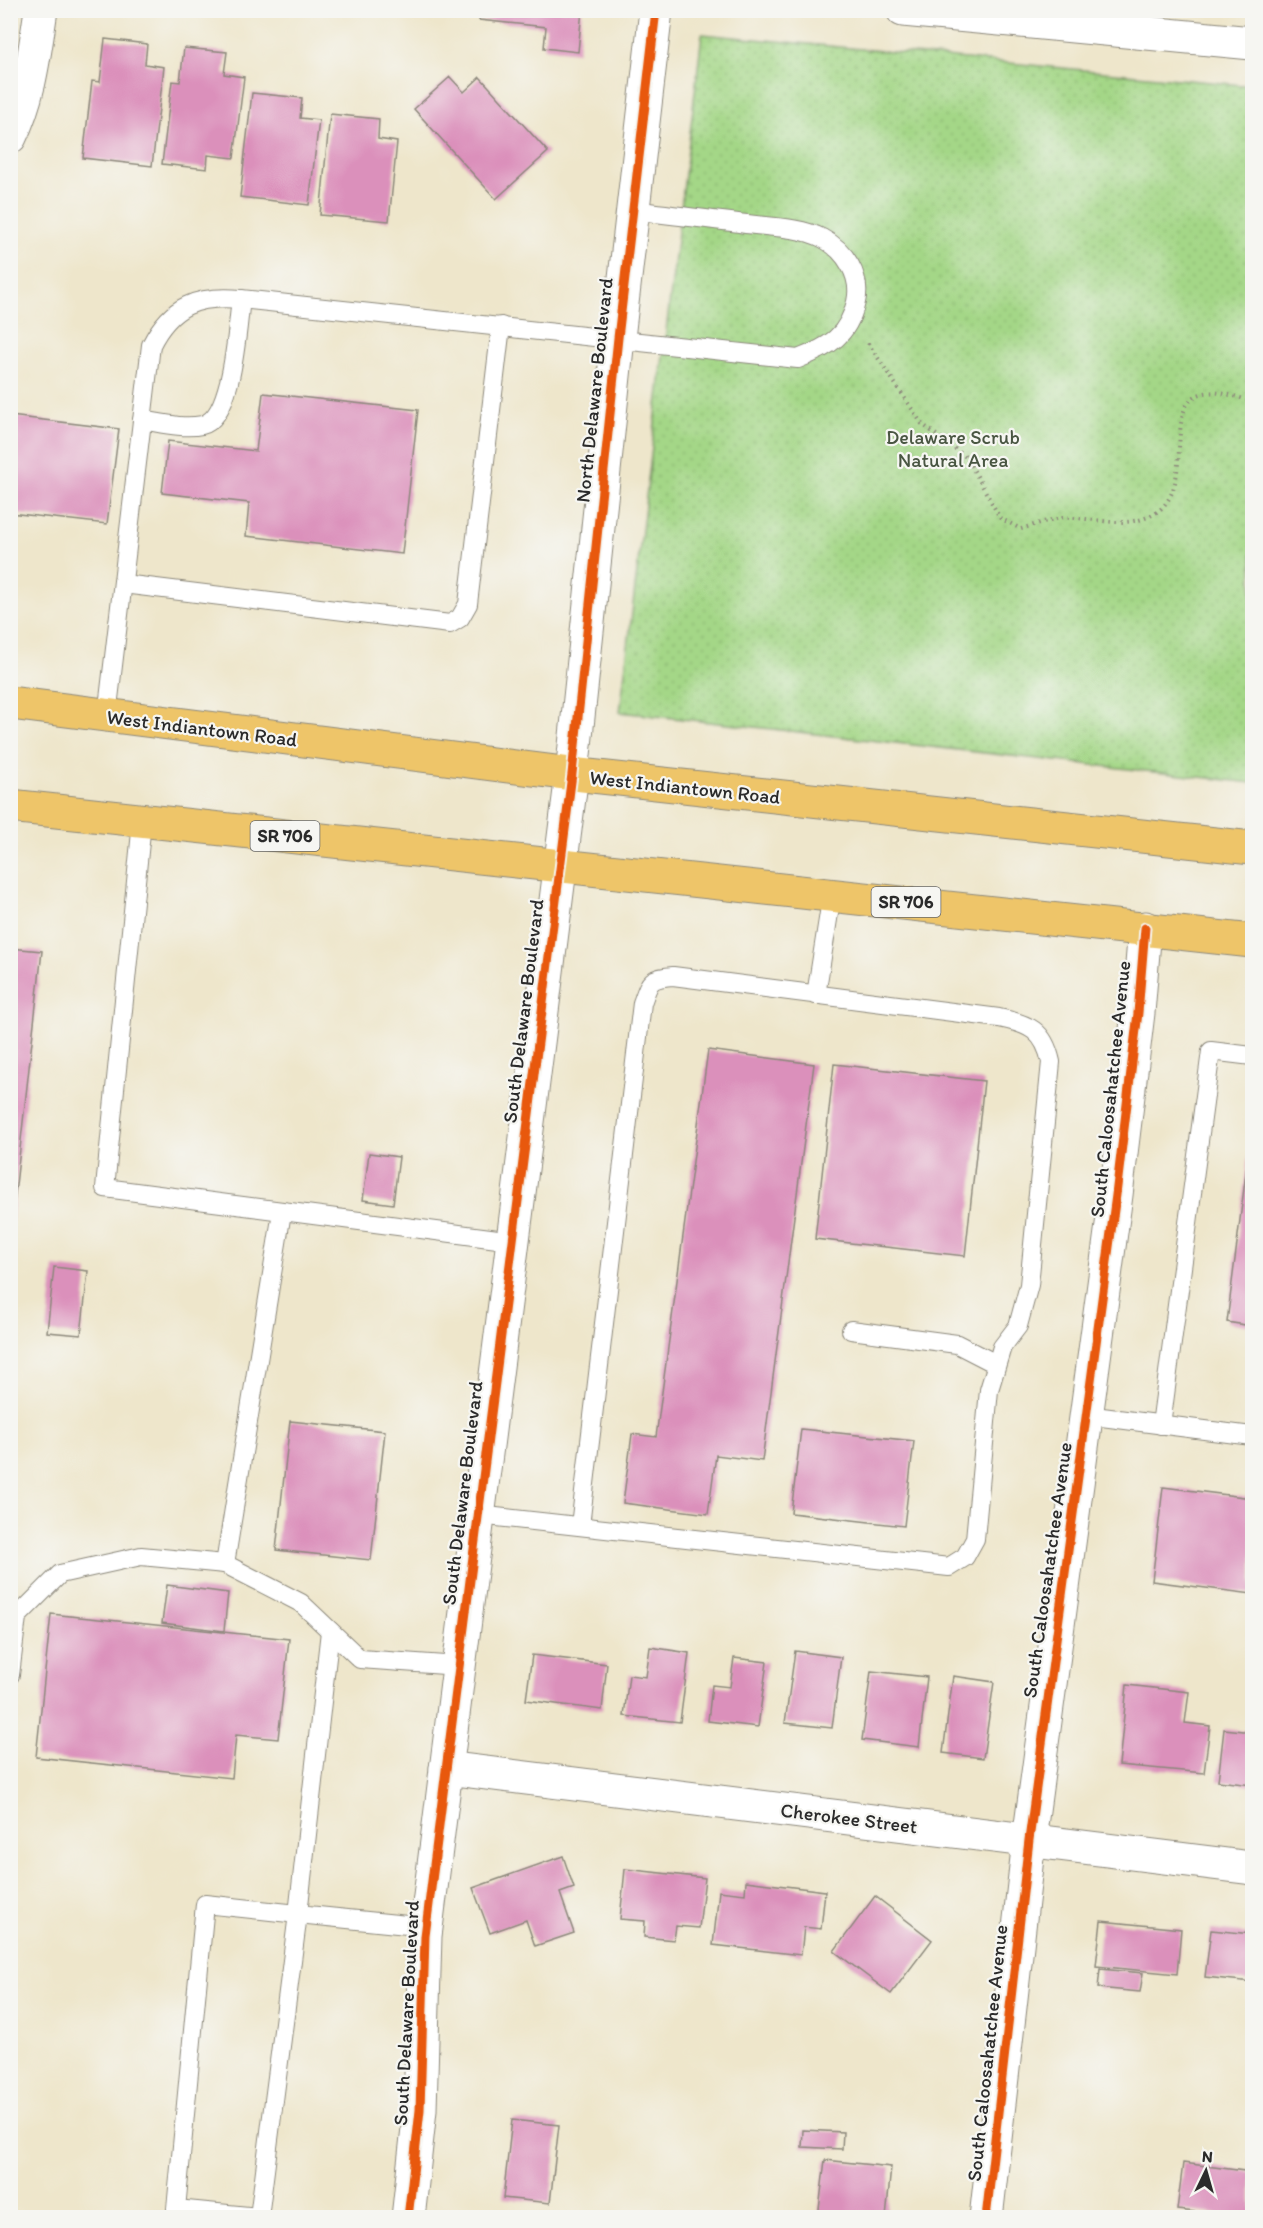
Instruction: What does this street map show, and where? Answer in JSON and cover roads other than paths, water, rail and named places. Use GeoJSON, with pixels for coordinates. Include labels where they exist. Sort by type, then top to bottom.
{"type":"FeatureCollection","features":[{"type":"Feature","properties":{"kind":"main road","name":"West Indiantown Road"},"geometry":{"type":"LineString","coordinates":[[10,704],[572,774],[1252,848]]}},
{"type":"Feature","properties":{"kind":"main road","name":"SR 706"},"geometry":{"type":"LineString","coordinates":[[10,806],[1252,941]]}},
{"type":"Feature","properties":{"kind":"street"},"geometry":{"type":"LineString","coordinates":[[10,137],[23,110],[30,84],[41,10]]}},
{"type":"Feature","properties":{"kind":"street","name":"North Delaware Boulevard"},"geometry":{"type":"LineString","coordinates":[[572,774],[618,338],[656,10]]}},
{"type":"Feature","properties":{"kind":"street"},"geometry":{"type":"LineString","coordinates":[[903,10],[1252,43]]}},
{"type":"Feature","properties":{"kind":"street","name":"South Delaware Boulevard"},"geometry":{"type":"LineString","coordinates":[[408,2217],[420,2110],[427,1927],[572,774]]}},
{"type":"Feature","properties":{"kind":"street","name":"South Caloosahatchee Avenue"},"geometry":{"type":"LineString","coordinates":[[986,2217],[1029,1840],[1116,1195],[1138,1013],[1145,928]]}},
{"type":"Feature","properties":{"kind":"street","name":"Cherokee Street"},"geometry":{"type":"LineString","coordinates":[[446,1768],[1252,1868]]}},
{"type":"Feature","properties":{"kind":"lane"},"geometry":{"type":"LineString","coordinates":[[107,716],[151,345],[160,327],[196,300],[241,299],[798,359],[820,351],[839,337],[852,319],[858,292],[853,271],[841,250],[821,238],[795,230],[633,210]]}},
{"type":"Feature","properties":{"kind":"lane"},"geometry":{"type":"LineString","coordinates":[[142,420],[187,426],[204,425],[218,415],[226,398],[241,299]]}},
{"type":"Feature","properties":{"kind":"lane"},"geometry":{"type":"LineString","coordinates":[[123,584],[450,624],[460,618],[468,604],[501,326]]}},
{"type":"Feature","properties":{"kind":"lane"},"geometry":{"type":"LineString","coordinates":[[142,822],[105,1188],[513,1241]]}},
{"type":"Feature","properties":{"kind":"lane"},"geometry":{"type":"LineString","coordinates":[[816,995],[832,894]]}},
{"type":"Feature","properties":{"kind":"lane"},"geometry":{"type":"LineString","coordinates":[[478,1515],[950,1567],[965,1557],[975,1539],[989,1390],[1002,1347],[1018,1326],[1029,1285],[1051,1062],[1041,1035],[1024,1023],[1016,1021],[673,976],[656,978],[649,983],[642,1003],[580,1526]]}},
{"type":"Feature","properties":{"kind":"lane"},"geometry":{"type":"LineString","coordinates":[[1161,1425],[1211,1051],[1252,1056]]}},
{"type":"Feature","properties":{"kind":"lane"},"geometry":{"type":"LineString","coordinates":[[225,1564],[282,1212]]}},
{"type":"Feature","properties":{"kind":"lane"},"geometry":{"type":"LineString","coordinates":[[851,1330],[957,1344],[996,1364]]}},
{"type":"Feature","properties":{"kind":"lane"},"geometry":{"type":"LineString","coordinates":[[1086,1415],[1252,1436]]}},
{"type":"Feature","properties":{"kind":"lane"},"geometry":{"type":"LineString","coordinates":[[10,1675],[17,1617],[60,1574],[141,1556],[225,1564],[301,1604],[360,1659],[459,1666]]}},
{"type":"Feature","properties":{"kind":"lane"},"geometry":{"type":"LineString","coordinates":[[330,1631],[298,1914],[259,2217],[175,2213],[205,1904],[298,1914],[427,1927]]}},
{"type":"Feature","properties":{"kind":"park label","name":"Delaware Scrub Natural Area"},"geometry":{"type":"Point","coordinates":[953,448]}}]}
